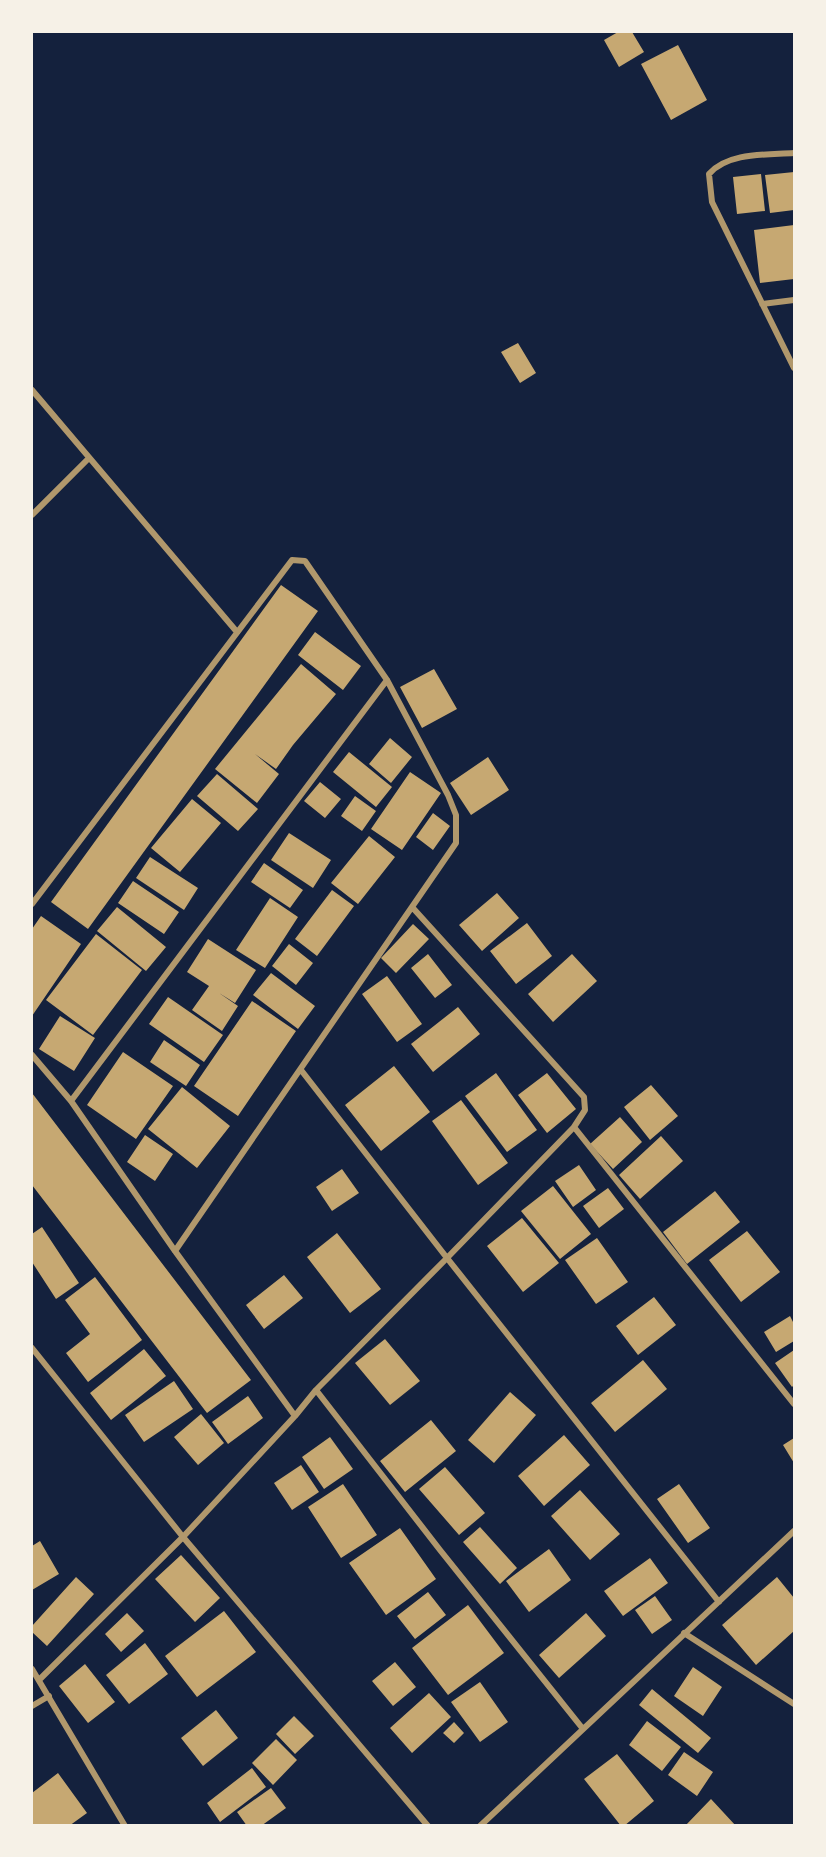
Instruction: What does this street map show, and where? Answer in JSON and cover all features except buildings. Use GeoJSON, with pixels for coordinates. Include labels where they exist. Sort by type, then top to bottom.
{"type":"FeatureCollection","features":[{"type":"Feature","properties":{"kind":"street"},"geometry":{"type":"LineString","coordinates":[[795,153],[734,159],[717,164],[709,174],[712,202],[795,368]]}},
{"type":"Feature","properties":{"kind":"street"},"geometry":{"type":"LineString","coordinates":[[762,304],[795,300]]}},
{"type":"Feature","properties":{"kind":"street"},"geometry":{"type":"LineString","coordinates":[[32,390],[237,632]]}},
{"type":"Feature","properties":{"kind":"street"},"geometry":{"type":"LineString","coordinates":[[32,515],[89,458]]}},
{"type":"Feature","properties":{"kind":"street"},"geometry":{"type":"LineString","coordinates":[[32,904],[292,560],[305,561],[387,680],[448,795],[456,815],[456,843],[175,1251]]}},
{"type":"Feature","properties":{"kind":"street"},"geometry":{"type":"LineString","coordinates":[[71,1101],[387,680]]}},
{"type":"Feature","properties":{"kind":"street"},"geometry":{"type":"LineString","coordinates":[[39,1680],[183,1537],[295,1416],[316,1390],[574,1127],[585,1110],[584,1097],[412,907]]}},
{"type":"Feature","properties":{"kind":"street"},"geometry":{"type":"LineString","coordinates":[[32,1055],[71,1101],[175,1251],[295,1416]]}},
{"type":"Feature","properties":{"kind":"street"},"geometry":{"type":"LineString","coordinates":[[301,1070],[719,1602]]}},
{"type":"Feature","properties":{"kind":"street"},"geometry":{"type":"LineString","coordinates":[[574,1127],[795,1404]]}},
{"type":"Feature","properties":{"kind":"street"},"geometry":{"type":"LineString","coordinates":[[32,1348],[183,1537],[428,1826]]}},
{"type":"Feature","properties":{"kind":"street"},"geometry":{"type":"LineString","coordinates":[[316,1390],[583,1729]]}},
{"type":"Feature","properties":{"kind":"street"},"geometry":{"type":"LineString","coordinates":[[480,1826],[795,1531]]}},
{"type":"Feature","properties":{"kind":"street"},"geometry":{"type":"LineString","coordinates":[[684,1633],[795,1704]]}},
{"type":"Feature","properties":{"kind":"street"},"geometry":{"type":"LineString","coordinates":[[32,1669],[125,1826]]}},
{"type":"Feature","properties":{"kind":"street"},"geometry":{"type":"LineString","coordinates":[[32,1706],[49,1696]]}}]}
